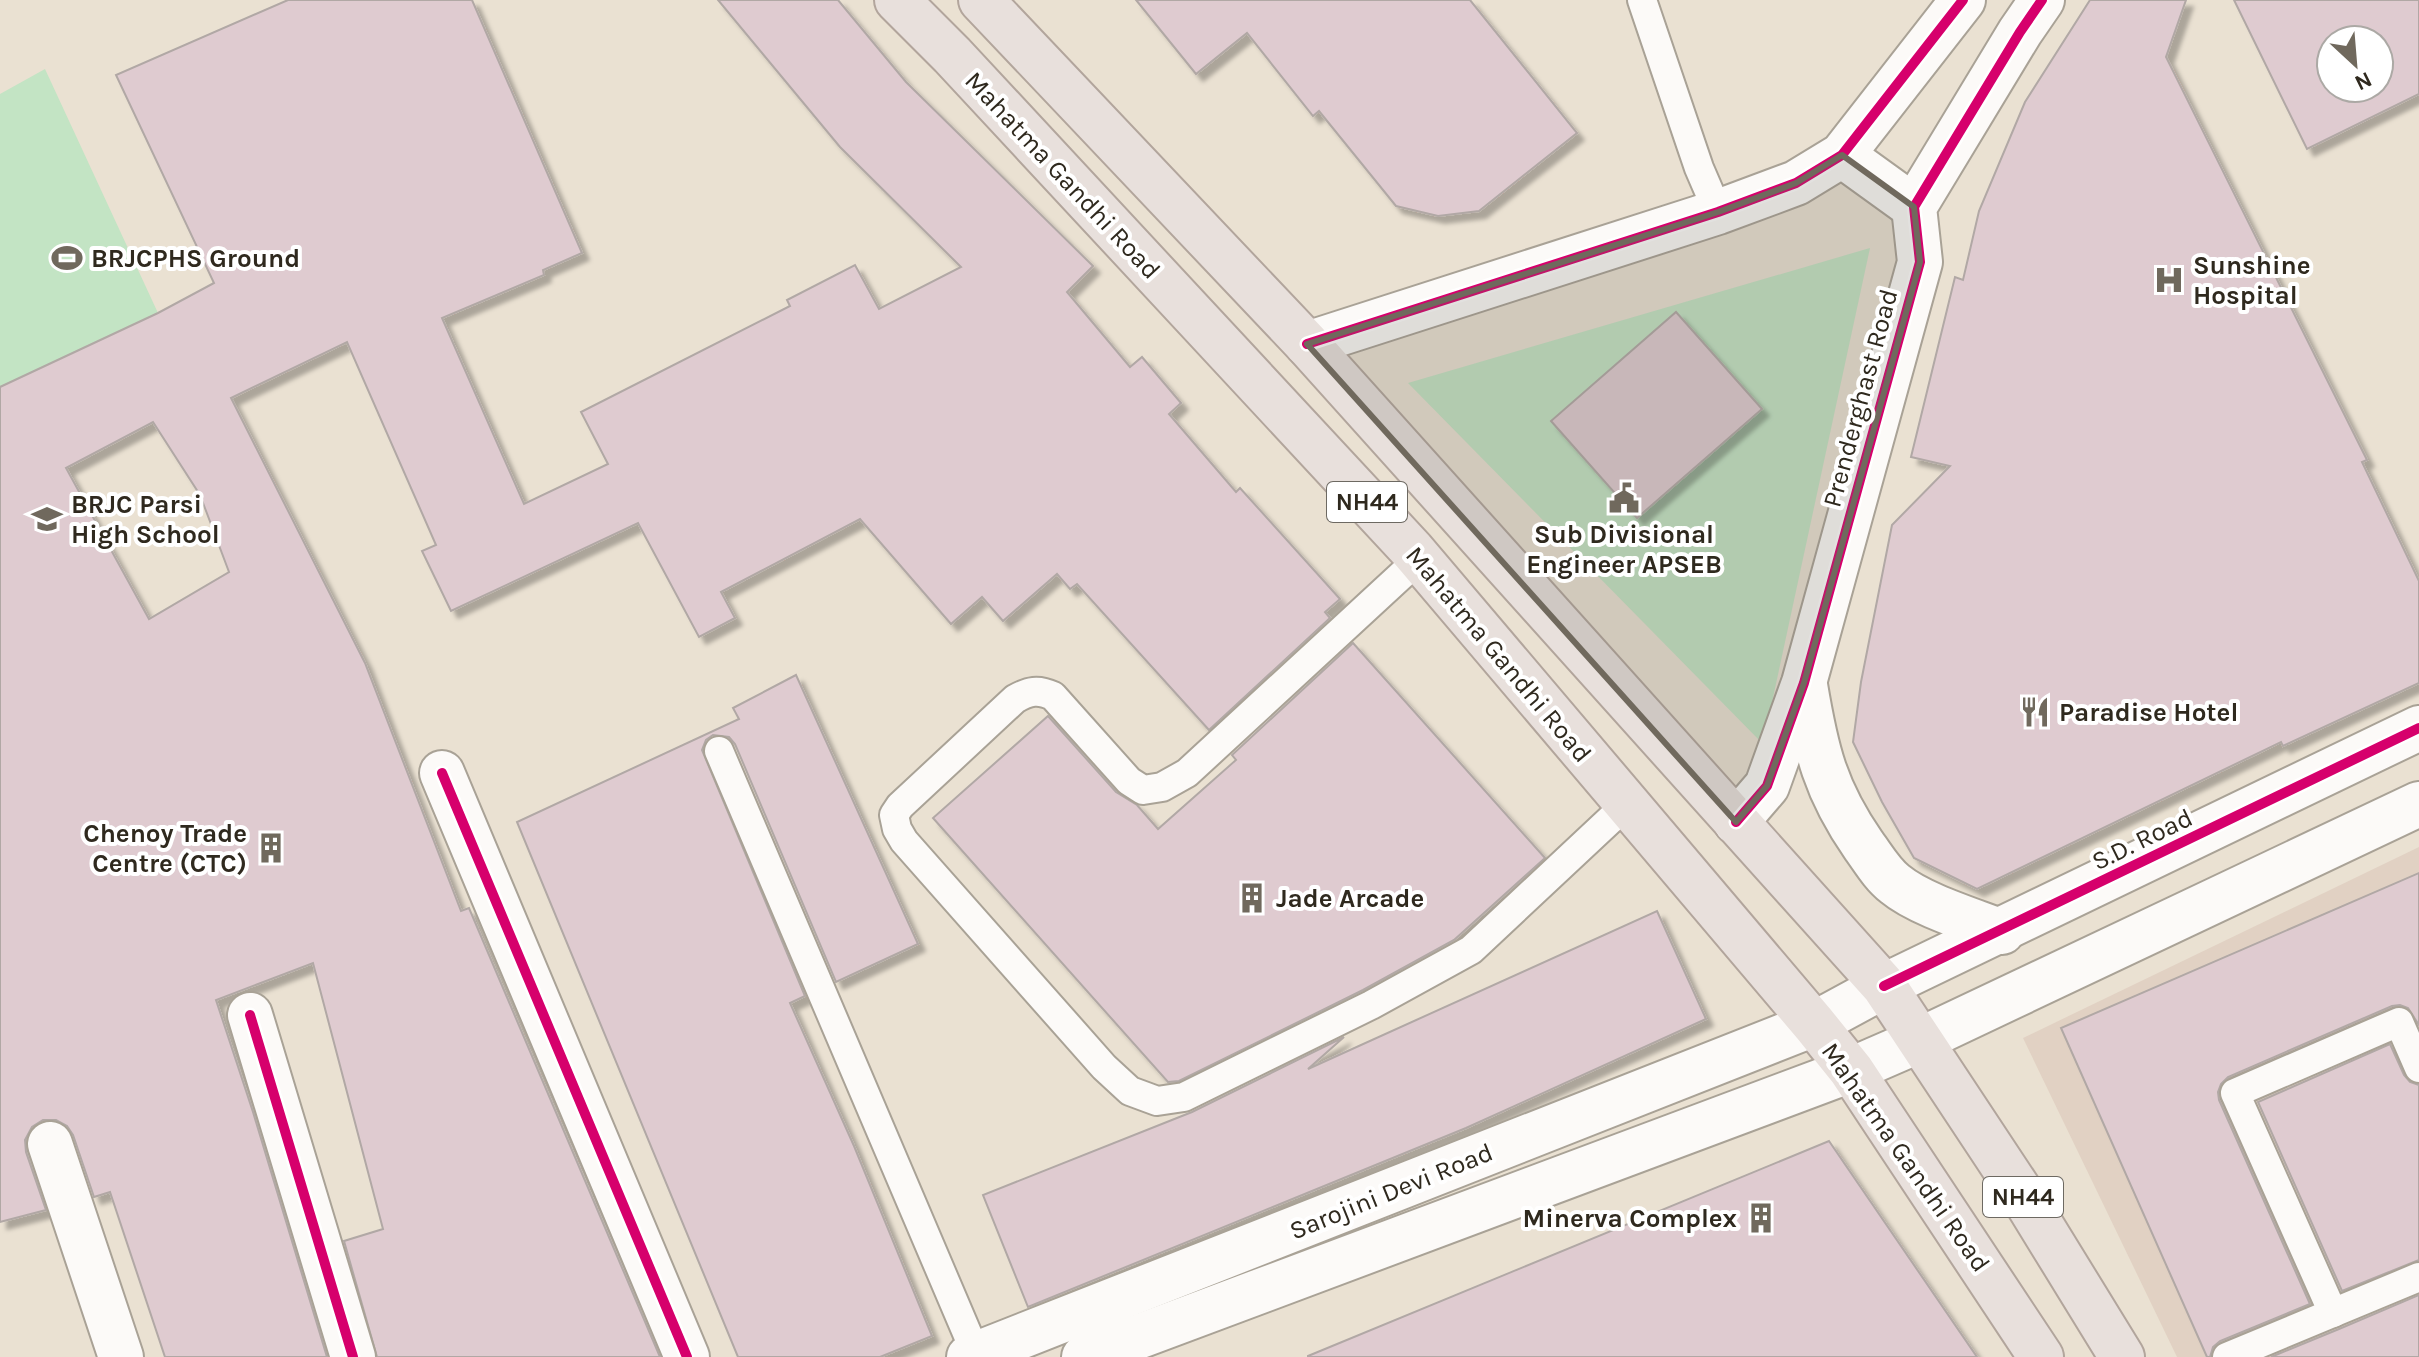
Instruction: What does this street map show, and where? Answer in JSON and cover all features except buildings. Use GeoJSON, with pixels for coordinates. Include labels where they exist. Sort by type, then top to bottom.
{"type":"FeatureCollection","features":[{"type":"Feature","properties":{"kind":"highway","name":"Mahatma Gandhi Road"},"geometry":{"type":"LineString","coordinates":[[897,0],[952,55],[1419,559],[1814,1024],[1851,1070],[2041,1357]]}},
{"type":"Feature","properties":{"kind":"highway","name":"NH44"},"geometry":{"type":"LineString","coordinates":[[981,0],[1307,344],[1884,986],[2030,1208],[2122,1357]]}},
{"type":"Feature","properties":{"kind":"street"},"geometry":{"type":"LineString","coordinates":[[1307,344],[1718,212],[1796,183],[1842,155],[1963,0]]}},
{"type":"Feature","properties":{"kind":"street"},"geometry":{"type":"LineString","coordinates":[[1842,155],[1914,207],[2042,0]]}},
{"type":"Feature","properties":{"kind":"street","name":"Prenderghast Road"},"geometry":{"type":"LineString","coordinates":[[1736,822],[1767,786],[1804,683],[1920,262],[1914,207]]}},
{"type":"Feature","properties":{"kind":"street"},"geometry":{"type":"LineString","coordinates":[[1804,683],[1812,727],[1830,791],[1876,863],[1894,884],[1912,894],[2002,932]]}},
{"type":"Feature","properties":{"kind":"street","name":"S.D. Road"},"geometry":{"type":"LineString","coordinates":[[1884,986],[2002,932],[2419,728]]}},
{"type":"Feature","properties":{"kind":"street"},"geometry":{"type":"LineString","coordinates":[[442,773],[687,1357]]}},
{"type":"Feature","properties":{"kind":"street"},"geometry":{"type":"LineString","coordinates":[[1920,1040],[2419,804]]}},
{"type":"Feature","properties":{"kind":"street","name":"Sarojini Devi Road"},"geometry":{"type":"LineString","coordinates":[[972,1356],[1814,1024],[1884,986]]}},
{"type":"Feature","properties":{"kind":"street"},"geometry":{"type":"LineString","coordinates":[[250,1015],[353,1357]]}},
{"type":"Feature","properties":{"kind":"street","name":"Sarojini Devi Road"},"geometry":{"type":"LineString","coordinates":[[1084,1357],[1851,1070],[1920,1040]]}},
{"type":"Feature","properties":{"kind":"street"},"geometry":{"type":"LineString","coordinates":[[50,1144],[121,1357]]}},
{"type":"Feature","properties":{"kind":"lane"},"geometry":{"type":"LineString","coordinates":[[1642,0],[1699,168],[1718,212]]}},
{"type":"Feature","properties":{"kind":"lane"},"geometry":{"type":"LineString","coordinates":[[1419,559],[1187,773],[1162,787],[1143,790],[1129,781],[1053,696],[1040,690],[1027,692],[1015,699],[900,806],[894,815],[897,829],[904,841],[1104,1067],[1130,1091],[1157,1101],[1184,1097],[1371,1005],[1471,950],[1627,804]]}},
{"type":"Feature","properties":{"kind":"lane"},"geometry":{"type":"LineString","coordinates":[[719,751],[972,1356]]}},
{"type":"Feature","properties":{"kind":"lane"},"geometry":{"type":"LineString","coordinates":[[2333,1313],[2235,1093],[2399,1022],[2419,1068]]}},
{"type":"Feature","properties":{"kind":"lane"},"geometry":{"type":"LineString","coordinates":[[2227,1357],[2419,1277]]}},
{"type":"Feature","properties":{"kind":"highlighted area"},"geometry":{"type":"Polygon","coordinates":[[[1842,155],[1914,207],[1920,262],[1804,683],[1767,786],[1736,822],[1307,344],[1718,212],[1796,183],[1842,155]]]}},
{"type":"Feature","properties":{"kind":"shaded area"},"geometry":{"type":"Polygon","coordinates":[[[2419,847],[2419,1357],[2177,1357],[2023,1038],[2419,847]]]}},
{"type":"Feature","properties":{"kind":"green space","name":"BRJCPHS Ground"},"geometry":{"type":"Polygon","coordinates":[[[45,69],[158,313],[0,387],[0,94],[45,69]]]}},
{"type":"Feature","properties":{"kind":"green space"},"geometry":{"type":"Polygon","coordinates":[[[1870,248],[1763,744],[1408,383],[1870,248]]]}},
{"type":"Feature","properties":{"kind":"cycle path"},"geometry":{"type":"LineString","coordinates":[[1307,344],[1718,212],[1796,183],[1842,155],[1963,0]]}},
{"type":"Feature","properties":{"kind":"cycle path"},"geometry":{"type":"LineString","coordinates":[[1736,822],[1767,786],[1804,683],[1920,262],[1914,207],[2042,0]]}},
{"type":"Feature","properties":{"kind":"cycle path"},"geometry":{"type":"LineString","coordinates":[[1884,986],[2419,728]]}},
{"type":"Feature","properties":{"kind":"cycle path"},"geometry":{"type":"LineString","coordinates":[[442,773],[687,1357]]}},
{"type":"Feature","properties":{"kind":"cycle path"},"geometry":{"type":"LineString","coordinates":[[250,1015],[353,1357]]}},
{"type":"Feature","properties":{"kind":"place","name":"BRJCPHS Ground"},"geometry":{"type":"Point","coordinates":[67,258]}},
{"type":"Feature","properties":{"kind":"place","name":"Sunshine Hospital"},"geometry":{"type":"Point","coordinates":[2169,280]}},
{"type":"Feature","properties":{"kind":"place","name":"Sub Divisional Engineer APSEB"},"geometry":{"type":"Point","coordinates":[1624,498]}},
{"type":"Feature","properties":{"kind":"place","name":"BRJC Parsi High School"},"geometry":{"type":"Point","coordinates":[47,519]}},
{"type":"Feature","properties":{"kind":"place","name":"Paradise Hotel"},"geometry":{"type":"Point","coordinates":[2035,712]}},
{"type":"Feature","properties":{"kind":"place","name":"Chenoy Trade Centre (CTC)"},"geometry":{"type":"Point","coordinates":[271,848]}},
{"type":"Feature","properties":{"kind":"place","name":"Jade Arcade"},"geometry":{"type":"Point","coordinates":[1252,898]}},
{"type":"Feature","properties":{"kind":"place","name":"Minerva Complex"},"geometry":{"type":"Point","coordinates":[1761,1218]}}]}
